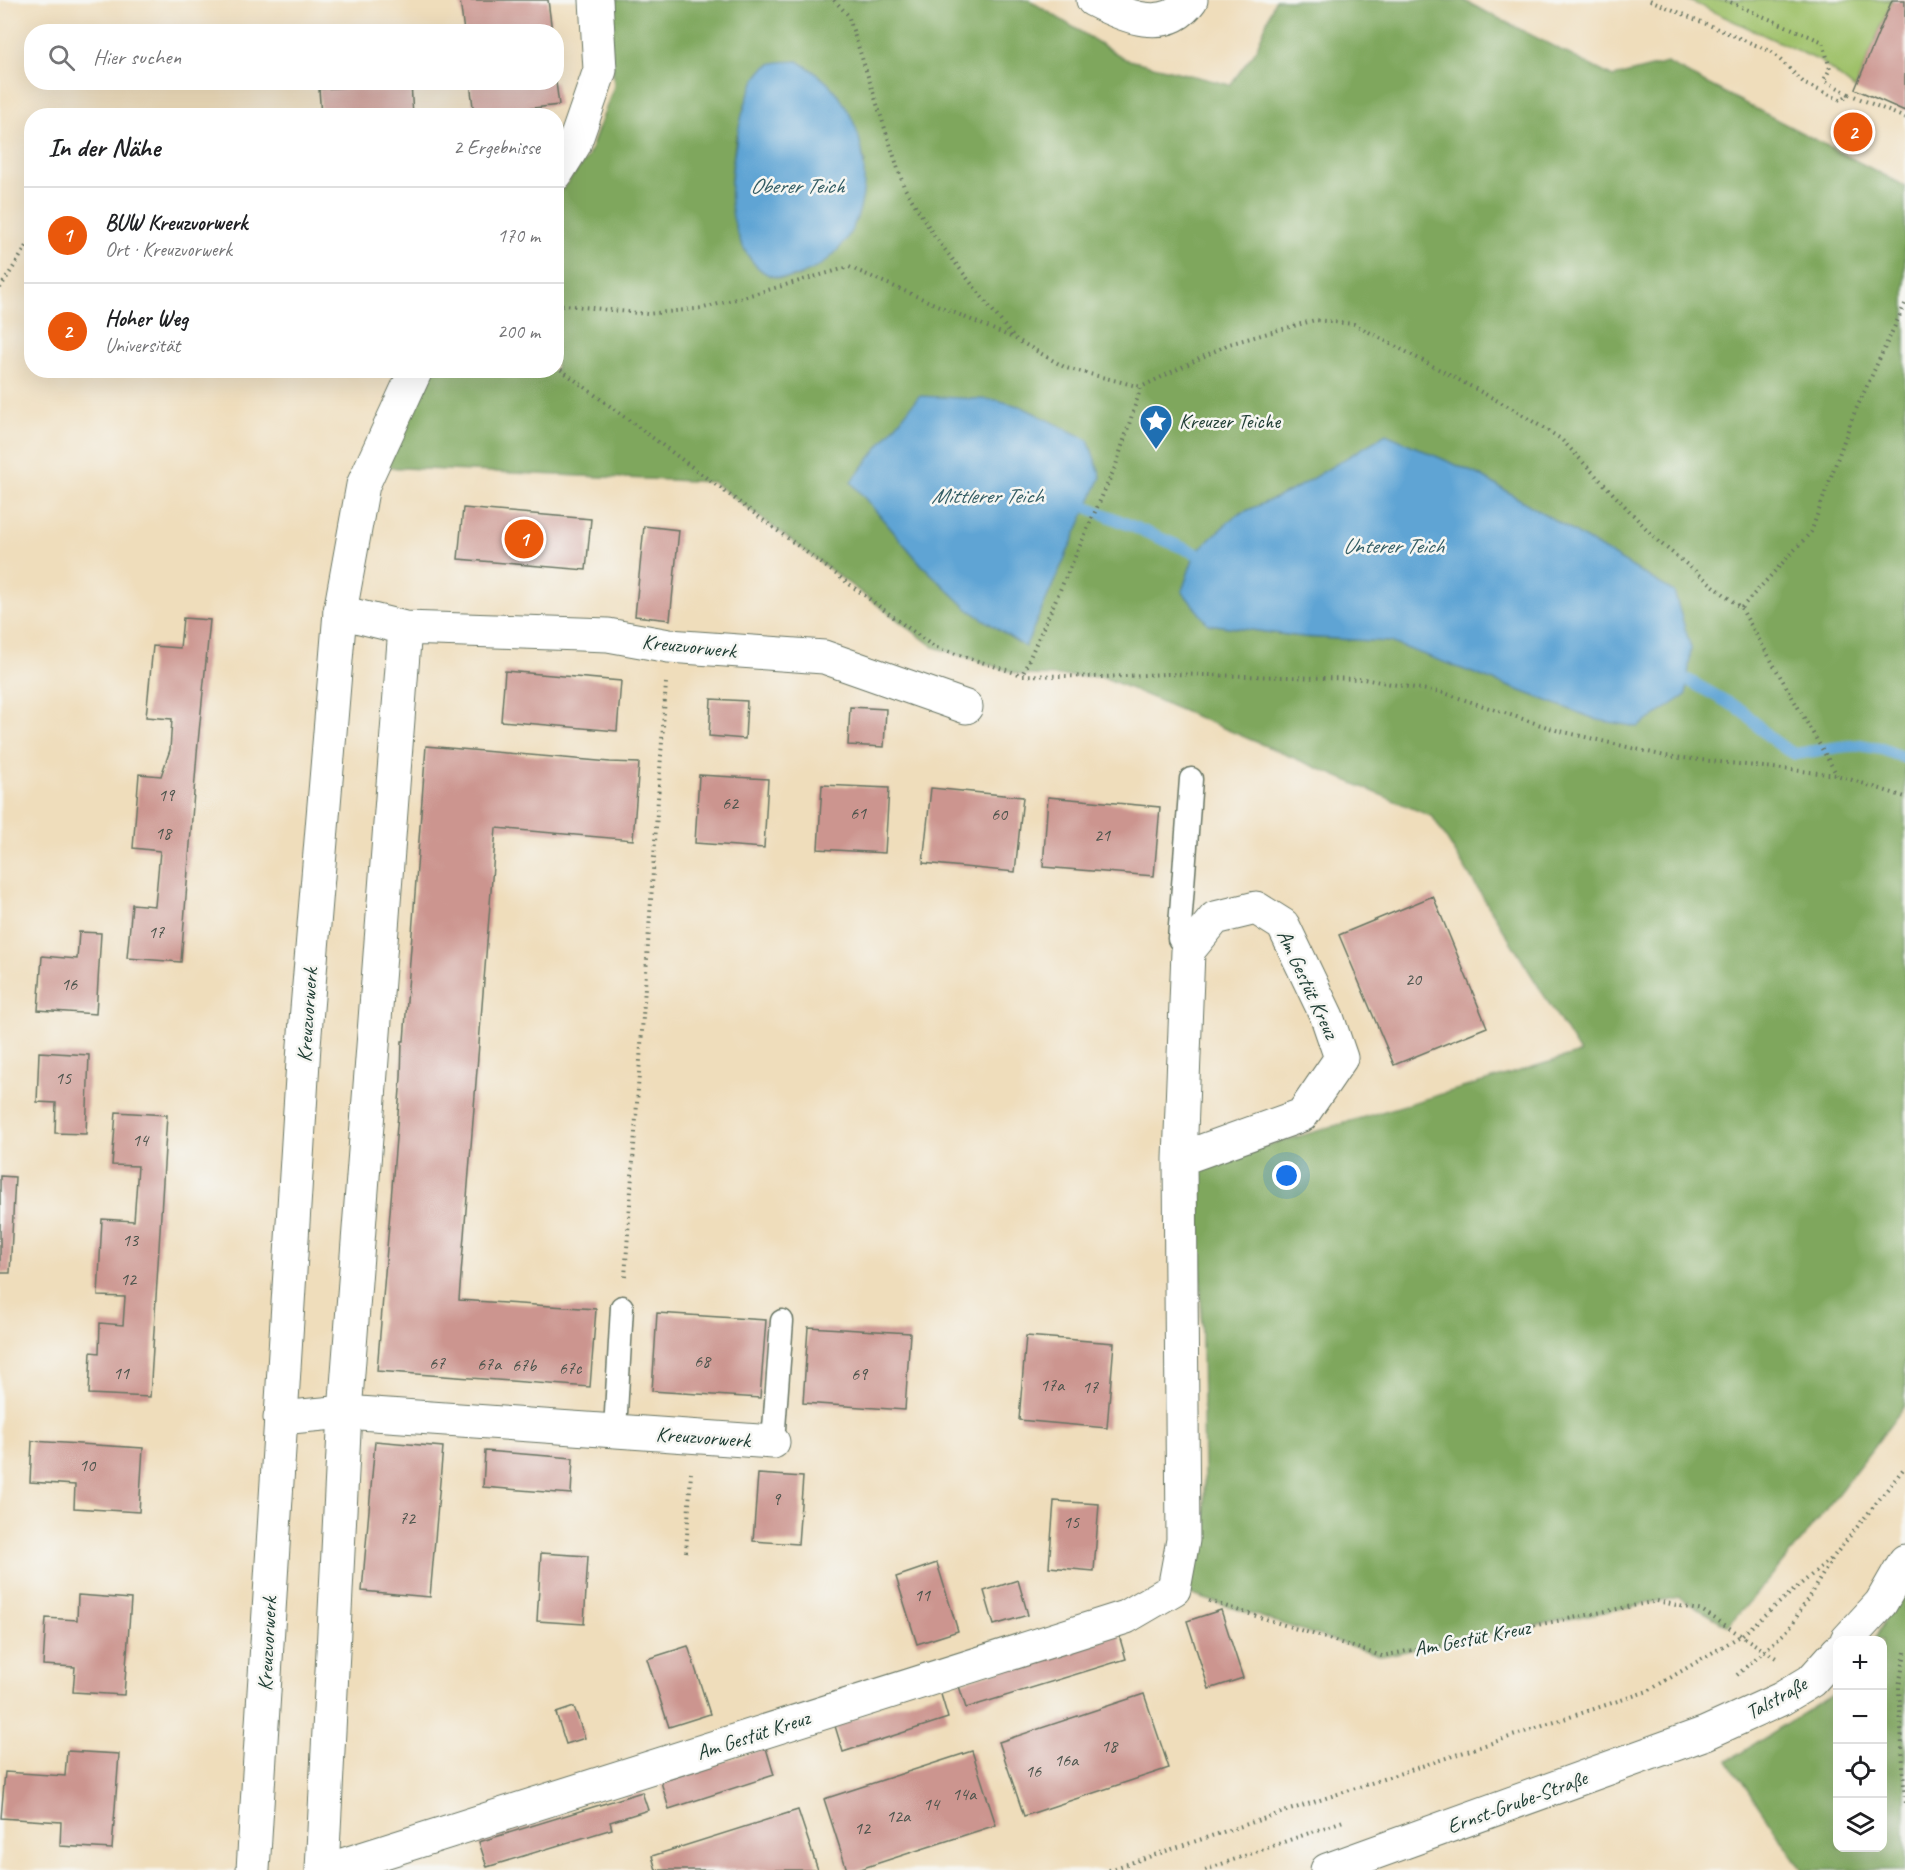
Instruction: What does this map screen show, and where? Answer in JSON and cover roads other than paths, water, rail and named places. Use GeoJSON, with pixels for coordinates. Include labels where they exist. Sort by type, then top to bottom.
{"type":"FeatureCollection","features":[{"type":"Feature","properties":{"kind":"street"},"geometry":{"type":"LineString","coordinates":[[564,161],[574,145],[600,70],[596,0]]}},
{"type":"Feature","properties":{"kind":"street"},"geometry":{"type":"LineString","coordinates":[[1093,0],[1116,12],[1154,21],[1177,14],[1191,0]]}},
{"type":"Feature","properties":{"kind":"street","name":"Kreuzvorwerk"},"geometry":{"type":"LineString","coordinates":[[254,1870],[304,1045],[340,612],[363,485],[412,378]]}},
{"type":"Feature","properties":{"kind":"street","name":"Kreuzvorwerk"},"geometry":{"type":"LineString","coordinates":[[340,612],[405,628],[608,635],[669,646],[824,657],[966,707]]}},
{"type":"Feature","properties":{"kind":"street"},"geometry":{"type":"LineString","coordinates":[[345,1412],[405,628]]}},
{"type":"Feature","properties":{"kind":"street","name":"Am Gestüt Kreuz"},"geometry":{"type":"LineString","coordinates":[[345,1412],[324,1870],[1126,1617],[1174,1589],[1183,1540],[1180,1159],[1302,1115],[1341,1058],[1327,1017],[1283,925],[1256,908],[1215,918],[1188,951]]}},
{"type":"Feature","properties":{"kind":"street"},"geometry":{"type":"LineString","coordinates":[[1180,1159],[1188,951]]}},
{"type":"Feature","properties":{"kind":"street","name":"Kreuzvorwerk"},"geometry":{"type":"LineString","coordinates":[[280,1419],[345,1412],[773,1442]]}},
{"type":"Feature","properties":{"kind":"street"},"geometry":{"type":"LineString","coordinates":[[1851,1636],[1881,1603],[1905,1561]]}},
{"type":"Feature","properties":{"kind":"street","name":"Talstraße"},"geometry":{"type":"LineString","coordinates":[[1706,1733],[1781,1698],[1811,1681],[1833,1657]]}},
{"type":"Feature","properties":{"kind":"street","name":"Ernst-Grube-Straße"},"geometry":{"type":"LineString","coordinates":[[1327,1870],[1706,1733]]}},
{"type":"Feature","properties":{"kind":"lane"},"geometry":{"type":"LineString","coordinates":[[1188,951],[1179,939],[1191,779]]}},
{"type":"Feature","properties":{"kind":"lane"},"geometry":{"type":"LineString","coordinates":[[615,1430],[622,1307]]}},
{"type":"Feature","properties":{"kind":"lane"},"geometry":{"type":"LineString","coordinates":[[773,1442],[782,1321]]}},
{"type":"Feature","properties":{"kind":"water","name":"Oberer Teich"},"geometry":{"type":"Polygon","coordinates":[[[798,61],[825,81],[846,107],[856,128],[862,150],[863,196],[857,218],[847,238],[833,255],[810,271],[785,278],[762,271],[753,263],[740,240],[731,204],[732,172],[739,128],[752,87],[761,72],[771,64],[798,61]]]}},
{"type":"Feature","properties":{"kind":"water","name":"Mittlerer Teich"},"geometry":{"type":"Polygon","coordinates":[[[919,396],[997,400],[1022,407],[1088,440],[1101,477],[1025,647],[968,609],[922,565],[851,482],[919,396]]]}},
{"type":"Feature","properties":{"kind":"water","name":"Unterer Teich"},"geometry":{"type":"Polygon","coordinates":[[[1386,434],[1481,476],[1674,592],[1691,648],[1686,695],[1638,727],[1598,720],[1390,642],[1302,637],[1208,624],[1182,591],[1195,553],[1235,516],[1293,490],[1386,434]]]}},
{"type":"Feature","properties":{"kind":"waterway"},"geometry":{"type":"LineString","coordinates":[[1087,507],[1195,553]]}},
{"type":"Feature","properties":{"kind":"waterway"},"geometry":{"type":"LineString","coordinates":[[1688,680],[1743,711],[1769,737],[1796,754],[1860,745],[1882,749],[1905,758]]}},
{"type":"Feature","properties":{"kind":"place","name":"Hoher Weg"},"geometry":{"type":"Point","coordinates":[1853,132]}},
{"type":"Feature","properties":{"kind":"place","name":"Kreuzer Teiche"},"geometry":{"type":"Point","coordinates":[1156,450]}},
{"type":"Feature","properties":{"kind":"place","name":"BUW Kreuzvorwerk"},"geometry":{"type":"Point","coordinates":[524,539]}}]}
